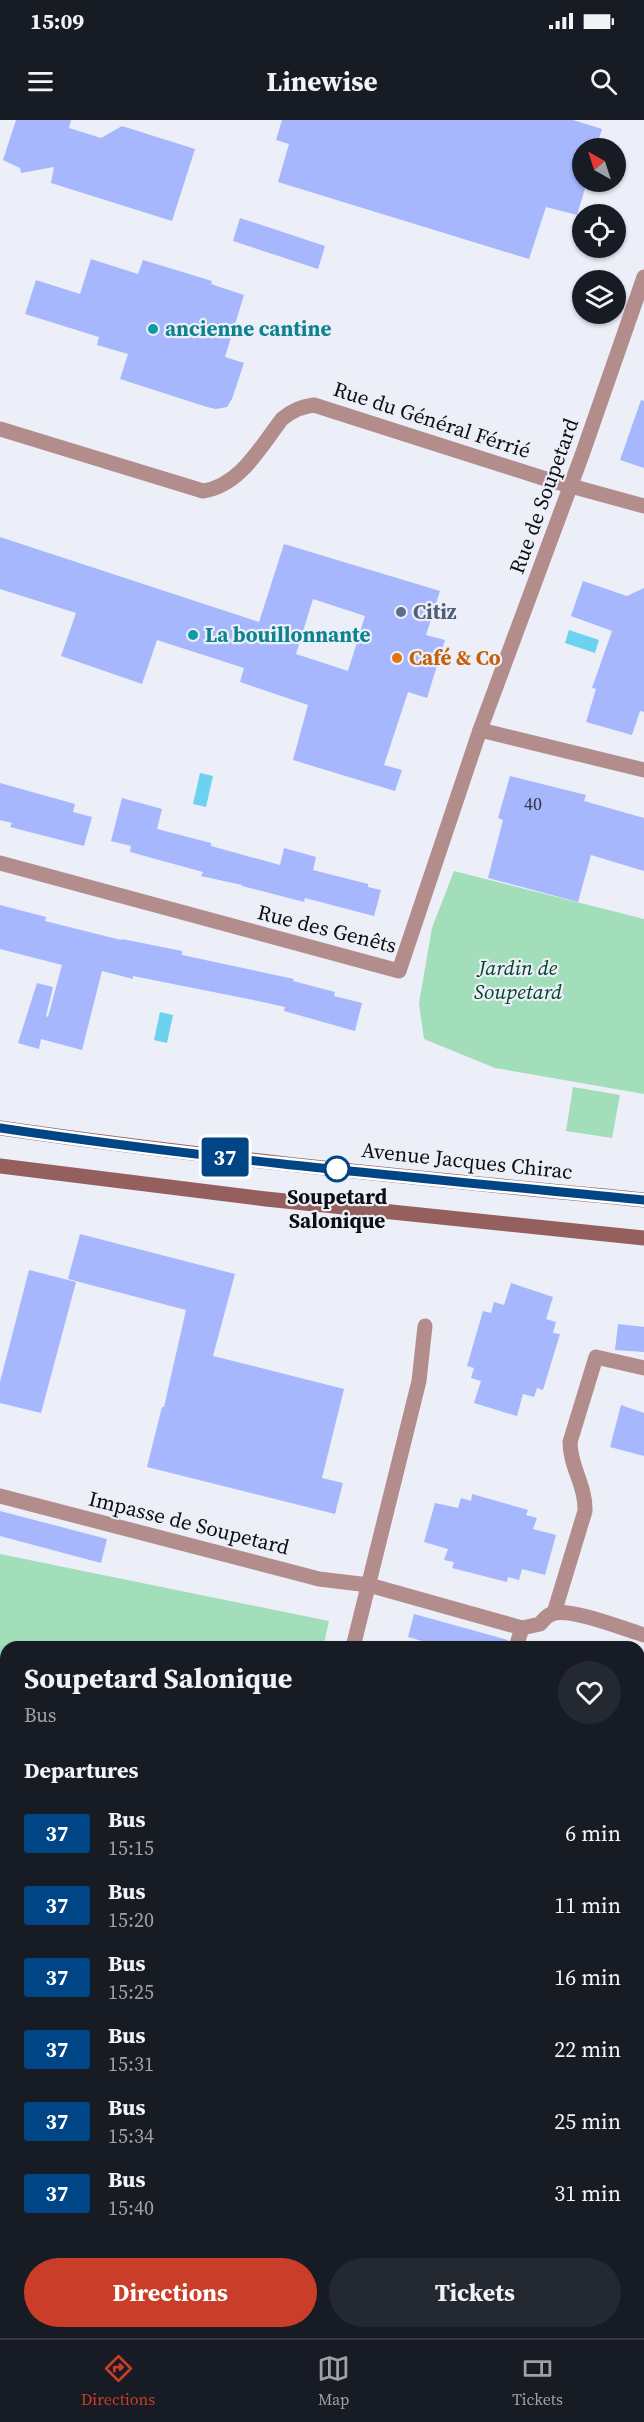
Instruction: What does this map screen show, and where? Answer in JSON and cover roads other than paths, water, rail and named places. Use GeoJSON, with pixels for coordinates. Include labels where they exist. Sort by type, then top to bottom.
{"type":"FeatureCollection","features":[{"type":"Feature","properties":{"kind":"main road","name":"Avenue Jacques Chirac"},"geometry":{"type":"LineString","coordinates":[[0,1128],[121,1146],[242,1160],[644,1200]]}},
{"type":"Feature","properties":{"kind":"main road"},"geometry":{"type":"LineString","coordinates":[[0,1166],[266,1200],[644,1238]]}},
{"type":"Feature","properties":{"kind":"street","name":"Rue de Soupetard"},"geometry":{"type":"LineString","coordinates":[[480,729],[644,277]]}},
{"type":"Feature","properties":{"kind":"street","name":"Rue du Général Férrié"},"geometry":{"type":"LineString","coordinates":[[0,429],[203,491],[214,490],[227,484],[239,474],[282,419],[301,406],[314,405],[570,486],[644,506]]}},
{"type":"Feature","properties":{"kind":"street"},"geometry":{"type":"LineString","coordinates":[[480,729],[644,770]]}},
{"type":"Feature","properties":{"kind":"street","name":"Rue des Genêts"},"geometry":{"type":"LineString","coordinates":[[0,863],[399,971],[480,729]]}},
{"type":"Feature","properties":{"kind":"street"},"geometry":{"type":"LineString","coordinates":[[355,1641],[419,1381],[425,1326]]}},
{"type":"Feature","properties":{"kind":"street"},"geometry":{"type":"LineString","coordinates":[[554,1613],[585,1511],[586,1497],[570,1455],[570,1442],[596,1357],[644,1368]]}},
{"type":"Feature","properties":{"kind":"street","name":"Impasse de Soupetard"},"geometry":{"type":"LineString","coordinates":[[0,1496],[319,1579],[369,1585],[522,1628]]}},
{"type":"Feature","properties":{"kind":"street"},"geometry":{"type":"LineString","coordinates":[[518,1641],[522,1628],[540,1624],[554,1613],[568,1612],[644,1635]]}},
{"type":"Feature","properties":{"kind":"water"},"geometry":{"type":"Polygon","coordinates":[[[569,630],[599,640],[595,653],[565,643],[569,630]]]}},
{"type":"Feature","properties":{"kind":"water"},"geometry":{"type":"Polygon","coordinates":[[[200,773],[213,776],[206,807],[193,804],[200,773]]]}},
{"type":"Feature","properties":{"kind":"water"},"geometry":{"type":"Polygon","coordinates":[[[160,1012],[173,1015],[167,1043],[154,1040],[160,1012]]]}},
{"type":"Feature","properties":{"kind":"place","name":"ancienne cantine"},"geometry":{"type":"Point","coordinates":[153,329]}},
{"type":"Feature","properties":{"kind":"place","name":"Citiz"},"geometry":{"type":"Point","coordinates":[401,612]}},
{"type":"Feature","properties":{"kind":"place","name":"La bouillonnante"},"geometry":{"type":"Point","coordinates":[193,635]}},
{"type":"Feature","properties":{"kind":"place","name":"Café & Co"},"geometry":{"type":"Point","coordinates":[397,658]}},
{"type":"Feature","properties":{"kind":"place","name":"Soupetard Salonique"},"geometry":{"type":"Point","coordinates":[337,1169]}},
{"type":"Feature","properties":{"kind":"park label","name":"Jardin de Soupetard"},"geometry":{"type":"Point","coordinates":[518,980]}}]}
